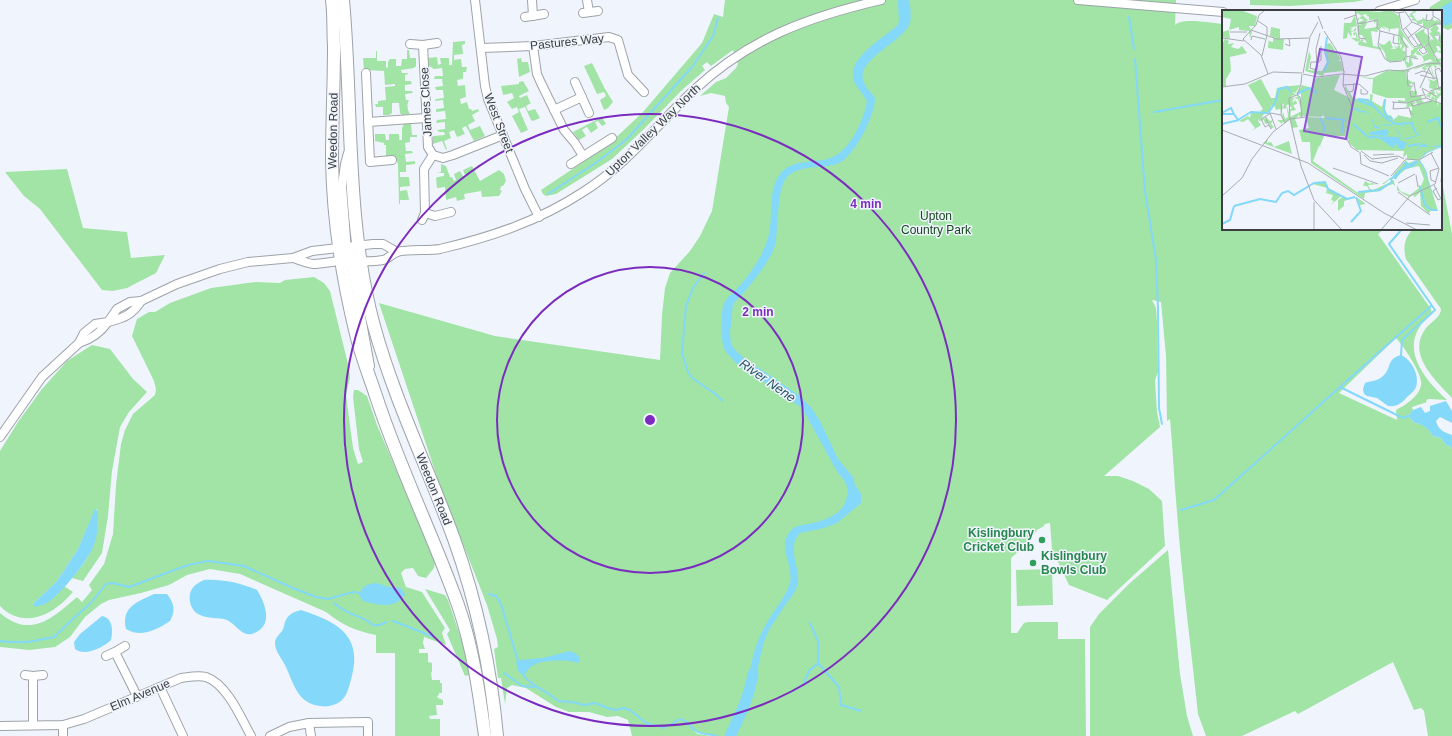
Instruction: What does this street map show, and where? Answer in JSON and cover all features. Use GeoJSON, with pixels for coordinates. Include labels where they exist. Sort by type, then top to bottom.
{"type":"FeatureCollection","features":[{"type":"Feature","properties":{"kind":"highway","name":"Weedon Road"},"geometry":{"type":"LineString","coordinates":[[332,0],[334,87],[332,160],[334,200],[351,262],[356,335],[366,371],[382,417],[435,544],[458,606],[468,638],[478,683],[485,736]]}},
{"type":"Feature","properties":{"kind":"highway","name":"Weedon Road"},"geometry":{"type":"LineString","coordinates":[[343,0],[350,146],[348,247],[351,262],[369,306],[396,395],[454,540],[473,598],[482,632],[490,676],[497,736]]}},
{"type":"Feature","properties":{"kind":"street","name":"West Street"},"geometry":{"type":"LineString","coordinates":[[475,0],[485,86],[488,99],[525,189],[539,217]]}},
{"type":"Feature","properties":{"kind":"street"},"geometry":{"type":"LineString","coordinates":[[532,0],[533,16]]}},
{"type":"Feature","properties":{"kind":"street"},"geometry":{"type":"LineString","coordinates":[[587,0],[586,13],[598,11]]}},
{"type":"Feature","properties":{"kind":"street","name":"Upton Valley Way North"},"geometry":{"type":"LineString","coordinates":[[293,258],[311,264],[385,260],[397,252],[437,249],[501,233],[539,217],[584,192],[620,164],[689,95],[723,65],[740,54],[794,26],[845,8],[881,0]]}},
{"type":"Feature","properties":{"kind":"street"},"geometry":{"type":"LineString","coordinates":[[1078,0],[1222,12]]}},
{"type":"Feature","properties":{"kind":"street"},"geometry":{"type":"LineString","coordinates":[[1382,10],[1415,0]]}},
{"type":"Feature","properties":{"kind":"street"},"geometry":{"type":"LineString","coordinates":[[525,17],[544,14]]}},
{"type":"Feature","properties":{"kind":"street","name":"Pastures Way"},"geometry":{"type":"LineString","coordinates":[[481,48],[533,46],[609,37],[614,38],[618,40],[628,75],[644,92]]}},
{"type":"Feature","properties":{"kind":"street"},"geometry":{"type":"LineString","coordinates":[[410,44],[423,45],[437,43]]}},
{"type":"Feature","properties":{"kind":"street","name":"James Close"},"geometry":{"type":"LineString","coordinates":[[423,45],[428,147],[433,155]]}},
{"type":"Feature","properties":{"kind":"street"},"geometry":{"type":"LineString","coordinates":[[533,46],[537,74],[564,130],[575,143],[583,156]]}},
{"type":"Feature","properties":{"kind":"street"},"geometry":{"type":"LineString","coordinates":[[366,73],[370,162],[392,160]]}},
{"type":"Feature","properties":{"kind":"street"},"geometry":{"type":"LineString","coordinates":[[575,82],[590,113]]}},
{"type":"Feature","properties":{"kind":"street"},"geometry":{"type":"LineString","coordinates":[[554,110],[582,97]]}},
{"type":"Feature","properties":{"kind":"street"},"geometry":{"type":"LineString","coordinates":[[368,122],[426,118]]}},
{"type":"Feature","properties":{"kind":"street"},"geometry":{"type":"LineString","coordinates":[[452,212],[424,217],[424,169],[433,155],[443,158],[503,135]]}},
{"type":"Feature","properties":{"kind":"street"},"geometry":{"type":"LineString","coordinates":[[571,164],[612,138]]}},
{"type":"Feature","properties":{"kind":"street","name":"Upton Valley Way North"},"geometry":{"type":"LineString","coordinates":[[293,258],[312,251],[373,244],[383,244],[397,252]]}},
{"type":"Feature","properties":{"kind":"street"},"geometry":{"type":"LineString","coordinates":[[0,437],[42,377],[79,342],[89,340],[102,331],[108,322],[122,319],[135,310],[142,301],[178,284],[220,269],[248,262],[293,258]]}},
{"type":"Feature","properties":{"kind":"street"},"geometry":{"type":"LineString","coordinates":[[106,656],[125,646]]}},
{"type":"Feature","properties":{"kind":"street"},"geometry":{"type":"LineString","coordinates":[[115,652],[137,696]]}},
{"type":"Feature","properties":{"kind":"street"},"geometry":{"type":"LineString","coordinates":[[33,725],[29,675],[43,675]]}},
{"type":"Feature","properties":{"kind":"street","name":"Elm Avenue"},"geometry":{"type":"LineString","coordinates":[[0,726],[63,725],[84,719],[181,678],[195,676],[207,678],[222,688],[251,736]]}},
{"type":"Feature","properties":{"kind":"street"},"geometry":{"type":"LineString","coordinates":[[160,687],[183,736]]}},
{"type":"Feature","properties":{"kind":"street"},"geometry":{"type":"LineString","coordinates":[[270,736],[289,727],[308,723],[368,722],[368,736]]}},
{"type":"Feature","properties":{"kind":"street"},"geometry":{"type":"LineString","coordinates":[[308,723],[311,736]]}},
{"type":"Feature","properties":{"kind":"street"},"geometry":{"type":"LineString","coordinates":[[63,725],[63,736]]}},
{"type":"Feature","properties":{"kind":"green space","name":"Upton Country Park"},"geometry":{"type":"Polygon","coordinates":[[[725,0],[1176,0],[1175,25],[1183,21],[1222,24],[1222,230],[1383,230],[1378,234],[1431,309],[1432,314],[1421,325],[1416,335],[1414,346],[1415,356],[1425,375],[1447,400],[1426,400],[1427,402],[1412,407],[1413,410],[1408,416],[1415,423],[1426,427],[1433,436],[1441,438],[1446,445],[1450,446],[1452,449],[1452,736],[1428,736],[1424,711],[1421,708],[1414,710],[1393,662],[1298,714],[1295,711],[1242,736],[1206,736],[1198,714],[1184,588],[1170,419],[1167,421],[1166,356],[1161,302],[1152,300],[1156,308],[1157,322],[1158,372],[1155,380],[1157,412],[1160,427],[1104,476],[1118,476],[1133,481],[1149,489],[1162,501],[1165,546],[1107,600],[1069,585],[1052,549],[1050,523],[1045,524],[1037,530],[1027,544],[1011,558],[1011,633],[1017,633],[1024,623],[1028,622],[1058,622],[1058,639],[1085,639],[1086,736],[717,736],[694,730],[698,734],[712,736],[632,736],[628,720],[618,716],[607,717],[589,712],[569,712],[556,707],[526,688],[512,685],[507,688],[505,704],[501,678],[498,678],[494,649],[498,647],[497,639],[487,605],[438,480],[379,303],[495,336],[660,360],[665,288],[670,273],[690,251],[700,236],[712,211],[729,107],[726,103],[725,96],[711,93],[700,96],[716,82],[726,78],[736,68],[738,64],[733,50],[711,66],[707,62],[702,66],[705,70],[682,90],[612,159],[556,194],[546,196],[541,190],[607,146],[643,112],[702,43],[714,14],[723,17],[725,0]],[[1396,338],[1339,393],[1397,420],[1396,410],[1417,395],[1421,386],[1420,376],[1411,358],[1396,338]]]}},
{"type":"Feature","properties":{"kind":"green space"},"geometry":{"type":"Polygon","coordinates":[[[1250,0],[1364,0],[1290,6],[1250,5],[1250,0]]]}},
{"type":"Feature","properties":{"kind":"green space"},"geometry":{"type":"Polygon","coordinates":[[[1441,0],[1452,0],[1452,28],[1448,30],[1442,27],[1442,10],[1429,10],[1430,7],[1441,0]]]}},
{"type":"Feature","properties":{"kind":"green space"},"geometry":{"type":"Polygon","coordinates":[[[465,41],[465,44],[462,45],[463,54],[454,55],[454,60],[461,59],[462,67],[467,67],[466,72],[463,72],[463,79],[457,80],[458,86],[465,85],[466,97],[460,99],[461,104],[467,102],[469,109],[472,111],[478,109],[479,111],[472,115],[475,121],[468,125],[470,130],[480,126],[485,136],[474,141],[466,126],[462,128],[465,134],[457,137],[454,130],[449,132],[451,138],[444,141],[446,150],[442,141],[433,144],[433,136],[445,135],[444,132],[439,132],[437,130],[445,129],[445,122],[436,123],[437,120],[446,119],[445,111],[436,112],[436,109],[444,108],[443,100],[435,101],[436,99],[444,98],[443,90],[436,90],[435,87],[443,86],[442,79],[434,79],[435,76],[443,76],[442,68],[434,69],[429,66],[428,58],[437,57],[438,65],[441,64],[440,58],[449,58],[449,65],[452,65],[453,42],[465,41]]]}},
{"type":"Feature","properties":{"kind":"green space"},"geometry":{"type":"Polygon","coordinates":[[[407,50],[409,50],[410,58],[416,58],[416,66],[414,68],[401,70],[402,73],[408,73],[405,75],[405,81],[411,81],[412,84],[405,85],[405,91],[412,91],[413,93],[405,94],[406,100],[409,100],[407,106],[410,114],[402,115],[400,113],[399,103],[392,103],[392,113],[389,115],[383,115],[383,107],[376,107],[375,104],[378,104],[378,101],[386,100],[385,87],[395,86],[395,84],[385,85],[384,71],[364,70],[363,58],[376,58],[377,51],[377,61],[386,61],[386,68],[388,67],[388,62],[390,59],[396,59],[396,66],[401,66],[402,59],[407,59],[407,50]]]}},
{"type":"Feature","properties":{"kind":"green space"},"geometry":{"type":"Polygon","coordinates":[[[521,58],[522,62],[528,62],[530,72],[519,77],[517,59],[521,58]]]}},
{"type":"Feature","properties":{"kind":"green space"},"geometry":{"type":"Polygon","coordinates":[[[592,63],[613,102],[604,110],[600,100],[606,96],[604,92],[597,94],[584,66],[592,63]]]}},
{"type":"Feature","properties":{"kind":"green space"},"geometry":{"type":"Polygon","coordinates":[[[523,81],[529,91],[519,96],[520,98],[527,95],[531,103],[526,106],[528,111],[535,109],[540,118],[533,121],[531,120],[525,107],[519,109],[528,130],[521,133],[512,116],[519,112],[517,107],[512,109],[507,102],[514,98],[512,93],[503,95],[501,86],[519,84],[519,82],[523,81]]]}},
{"type":"Feature","properties":{"kind":"green space"},"geometry":{"type":"Polygon","coordinates":[[[602,117],[606,124],[602,126],[598,121],[595,122],[598,128],[591,133],[587,127],[582,130],[586,136],[579,140],[573,132],[602,117]]]}},
{"type":"Feature","properties":{"kind":"green space"},"geometry":{"type":"Polygon","coordinates":[[[404,124],[411,124],[412,135],[417,135],[417,137],[410,137],[410,142],[405,143],[406,151],[412,151],[413,153],[405,154],[406,162],[415,161],[415,164],[406,165],[406,172],[400,172],[400,177],[409,177],[410,186],[400,187],[400,191],[407,190],[409,200],[400,200],[399,204],[398,164],[396,158],[386,158],[386,145],[375,141],[375,134],[385,134],[386,140],[389,140],[389,134],[399,134],[399,140],[402,140],[402,128],[404,124]]]}},
{"type":"Feature","properties":{"kind":"green space"},"geometry":{"type":"Polygon","coordinates":[[[441,164],[446,166],[450,177],[452,177],[454,181],[456,180],[454,174],[460,171],[464,178],[466,177],[463,170],[472,166],[480,181],[499,170],[504,174],[506,181],[503,186],[501,186],[500,190],[502,191],[499,196],[482,197],[481,191],[464,194],[465,199],[457,201],[456,197],[446,200],[445,187],[437,188],[436,178],[444,176],[444,173],[437,173],[441,172],[441,164]]]}},
{"type":"Feature","properties":{"kind":"green space"},"geometry":{"type":"Polygon","coordinates":[[[67,169],[83,228],[127,232],[131,258],[165,255],[156,273],[127,288],[113,291],[102,290],[40,209],[24,196],[5,172],[67,169]]]}},
{"type":"Feature","properties":{"kind":"green space"},"geometry":{"type":"Polygon","coordinates":[[[1442,181],[1452,234],[1452,398],[1431,375],[1421,357],[1419,347],[1421,338],[1426,328],[1441,312],[1441,309],[1406,259],[1405,243],[1412,230],[1442,230],[1442,181]]]}},
{"type":"Feature","properties":{"kind":"green space"},"geometry":{"type":"Polygon","coordinates":[[[314,277],[324,283],[330,291],[348,364],[350,377],[346,395],[353,448],[358,464],[363,462],[359,449],[353,397],[354,390],[358,390],[367,396],[377,425],[435,562],[434,568],[426,578],[418,576],[413,568],[405,569],[401,573],[406,587],[422,592],[445,628],[442,633],[446,645],[424,637],[423,643],[425,649],[419,649],[419,653],[428,653],[428,662],[432,663],[432,680],[440,680],[440,683],[442,683],[442,693],[439,693],[437,696],[443,700],[443,705],[436,705],[437,715],[429,716],[430,719],[440,719],[440,736],[395,736],[395,653],[376,653],[376,635],[362,632],[350,627],[338,621],[326,612],[240,574],[210,569],[187,575],[169,585],[109,600],[101,604],[85,617],[70,637],[55,647],[29,650],[0,647],[0,613],[11,621],[21,624],[31,625],[41,623],[59,612],[77,597],[82,602],[92,590],[89,585],[104,564],[113,534],[116,485],[121,444],[125,430],[133,414],[155,395],[156,389],[154,381],[132,336],[137,319],[149,312],[155,312],[170,303],[211,288],[255,282],[280,283],[285,280],[314,277]]]}},
{"type":"Feature","properties":{"kind":"green space"},"geometry":{"type":"Polygon","coordinates":[[[92,345],[110,349],[133,379],[147,392],[129,412],[120,427],[112,471],[108,516],[102,553],[83,581],[72,578],[89,555],[95,540],[98,522],[98,511],[96,509],[78,549],[57,581],[33,604],[57,595],[64,586],[73,592],[50,612],[35,617],[20,617],[13,615],[0,606],[0,451],[18,422],[42,389],[67,361],[92,345]]]}},
{"type":"Feature","properties":{"kind":"green space"},"geometry":{"type":"Polygon","coordinates":[[[1168,550],[1180,674],[1187,716],[1193,736],[1090,736],[1090,627],[1099,614],[1130,583],[1168,550]]]}},
{"type":"Feature","properties":{"kind":"green space"},"geometry":{"type":"Polygon","coordinates":[[[1052,569],[1053,605],[1017,606],[1016,570],[1052,569]]]}},
{"type":"Feature","properties":{"kind":"green space"},"geometry":{"type":"Polygon","coordinates":[[[425,589],[445,595],[448,600],[473,674],[465,676],[447,634],[450,630],[425,589]]]}},
{"type":"Feature","properties":{"kind":"water"},"geometry":{"type":"Polygon","coordinates":[[[1452,1],[1452,23],[1446,26],[1442,24],[1442,10],[1439,10],[1452,1]]]}},
{"type":"Feature","properties":{"kind":"water"},"geometry":{"type":"Polygon","coordinates":[[[907,4],[910,13],[910,22],[907,29],[901,36],[874,57],[867,64],[863,72],[864,83],[875,98],[871,115],[862,135],[850,154],[837,164],[804,168],[787,177],[783,183],[779,199],[775,245],[768,260],[757,276],[733,304],[730,333],[731,344],[735,350],[744,358],[800,396],[810,406],[820,421],[838,459],[853,477],[855,485],[861,494],[861,503],[837,523],[824,528],[800,533],[796,538],[794,544],[794,557],[798,577],[797,587],[769,630],[763,644],[755,689],[747,687],[756,648],[761,633],[788,589],[790,583],[791,577],[785,544],[786,539],[791,530],[797,526],[823,520],[837,513],[844,505],[848,492],[845,482],[838,473],[802,408],[735,362],[726,352],[722,335],[724,303],[750,273],[762,253],[770,230],[773,188],[780,174],[790,166],[802,162],[828,159],[836,156],[849,143],[859,127],[867,101],[855,83],[853,77],[854,69],[862,54],[898,25],[898,5],[907,4]]]}},
{"type":"Feature","properties":{"kind":"water"},"geometry":{"type":"Polygon","coordinates":[[[1401,355],[1412,364],[1416,373],[1417,383],[1413,392],[1401,403],[1391,406],[1388,406],[1377,398],[1364,394],[1363,389],[1365,383],[1381,378],[1388,370],[1391,361],[1401,355]]]}},
{"type":"Feature","properties":{"kind":"water"},"geometry":{"type":"Polygon","coordinates":[[[1446,401],[1452,411],[1452,423],[1440,417],[1436,421],[1440,429],[1452,435],[1452,449],[1450,446],[1446,445],[1441,438],[1433,436],[1426,427],[1415,423],[1408,416],[1413,410],[1421,407],[1425,413],[1430,411],[1430,406],[1446,401]]]}},
{"type":"Feature","properties":{"kind":"water"},"geometry":{"type":"Polygon","coordinates":[[[95,509],[98,511],[98,524],[94,545],[91,552],[80,568],[53,599],[47,603],[35,607],[33,604],[57,581],[78,549],[95,509]]]}},
{"type":"Feature","properties":{"kind":"water"},"geometry":{"type":"Polygon","coordinates":[[[204,580],[231,582],[257,590],[266,611],[263,627],[254,633],[247,634],[227,620],[206,617],[197,613],[190,604],[190,592],[198,583],[204,580]]]}},
{"type":"Feature","properties":{"kind":"water"},"geometry":{"type":"Polygon","coordinates":[[[376,583],[389,587],[401,588],[405,594],[396,602],[386,605],[363,601],[359,595],[362,589],[367,585],[376,583]]]}},
{"type":"Feature","properties":{"kind":"water"},"geometry":{"type":"Polygon","coordinates":[[[154,594],[167,594],[169,597],[173,604],[174,610],[170,621],[154,630],[143,633],[131,632],[126,629],[125,622],[128,610],[136,603],[154,594]]]}},
{"type":"Feature","properties":{"kind":"water"},"geometry":{"type":"Polygon","coordinates":[[[301,610],[337,626],[345,633],[351,642],[354,652],[354,665],[351,680],[347,693],[343,699],[334,705],[320,706],[312,704],[301,697],[297,692],[276,649],[275,643],[277,637],[283,630],[286,619],[292,614],[301,610]]]}},
{"type":"Feature","properties":{"kind":"water"},"geometry":{"type":"Polygon","coordinates":[[[102,616],[106,617],[110,622],[112,629],[111,640],[99,648],[89,652],[75,649],[74,642],[80,634],[102,616]]]}},
{"type":"Feature","properties":{"kind":"water"},"geometry":{"type":"Polygon","coordinates":[[[570,651],[578,656],[580,661],[577,663],[560,661],[541,662],[528,669],[524,676],[518,671],[516,662],[520,660],[543,658],[570,651]]]}},
{"type":"Feature","properties":{"kind":"waterway","name":"River Nene"},"geometry":{"type":"LineString","coordinates":[[903,0],[905,19]]}},
{"type":"Feature","properties":{"kind":"waterway"},"geometry":{"type":"LineString","coordinates":[[1129,17],[1134,49]]}},
{"type":"Feature","properties":{"kind":"waterway"},"geometry":{"type":"LineString","coordinates":[[548,194],[597,162],[627,139],[692,67],[713,36],[718,18]]}},
{"type":"Feature","properties":{"kind":"waterway"},"geometry":{"type":"LineString","coordinates":[[1135,59],[1145,191],[1156,260],[1159,408],[1162,424]]}},
{"type":"Feature","properties":{"kind":"waterway"},"geometry":{"type":"LineString","coordinates":[[1154,112],[1222,100]]}},
{"type":"Feature","properties":{"kind":"waterway"},"geometry":{"type":"LineString","coordinates":[[1401,230],[1389,244],[1435,310],[1402,340],[1401,355]]}},
{"type":"Feature","properties":{"kind":"waterway"},"geometry":{"type":"LineString","coordinates":[[704,273],[693,288],[686,306],[682,353],[688,372],[692,378],[723,401]]}},
{"type":"Feature","properties":{"kind":"waterway"},"geometry":{"type":"LineString","coordinates":[[1340,387],[1431,306]]}},
{"type":"Feature","properties":{"kind":"waterway"},"geometry":{"type":"LineString","coordinates":[[1181,510],[1214,500],[1340,387],[1403,418],[1408,416]]}},
{"type":"Feature","properties":{"kind":"waterway"},"geometry":{"type":"LineString","coordinates":[[0,641],[28,642],[54,637],[90,604],[106,584],[113,583],[129,587],[188,565],[208,561],[244,566],[316,597],[328,599],[353,592],[360,593]]}},
{"type":"Feature","properties":{"kind":"waterway"},"geometry":{"type":"LineString","coordinates":[[489,594],[496,596],[501,604],[518,661]]}},
{"type":"Feature","properties":{"kind":"waterway"},"geometry":{"type":"LineString","coordinates":[[334,603],[344,611],[364,619],[373,625],[380,625],[386,622]]}},
{"type":"Feature","properties":{"kind":"waterway"},"geometry":{"type":"LineString","coordinates":[[393,621],[434,637]]}},
{"type":"Feature","properties":{"kind":"waterway"},"geometry":{"type":"LineString","coordinates":[[810,623],[818,641],[818,663],[839,687],[841,705],[861,711]]}},
{"type":"Feature","properties":{"kind":"waterway"},"geometry":{"type":"LineString","coordinates":[[791,692],[803,685],[809,671],[818,663]]}},
{"type":"Feature","properties":{"kind":"waterway"},"geometry":{"type":"LineString","coordinates":[[504,673],[522,686],[534,687]]}},
{"type":"Feature","properties":{"kind":"waterway","name":"River Nene"},"geometry":{"type":"LineString","coordinates":[[730,736],[747,698],[753,674]]}},
{"type":"Feature","properties":{"kind":"waterway"},"geometry":{"type":"LineString","coordinates":[[524,676],[532,684],[558,701],[584,705],[595,703],[617,710],[623,708],[630,710],[646,723],[663,728],[665,727]]}},
{"type":"Feature","properties":{"kind":"waterway"},"geometry":{"type":"LineString","coordinates":[[671,724],[680,719],[688,723],[698,732],[717,736]]}},
{"type":"Feature","properties":{"kind":"place","name":"Kislingbury Cricket Club"},"geometry":{"type":"Point","coordinates":[1042,540]}},
{"type":"Feature","properties":{"kind":"place","name":"Kislingbury Bowls Club"},"geometry":{"type":"Point","coordinates":[1033,563]}}]}
